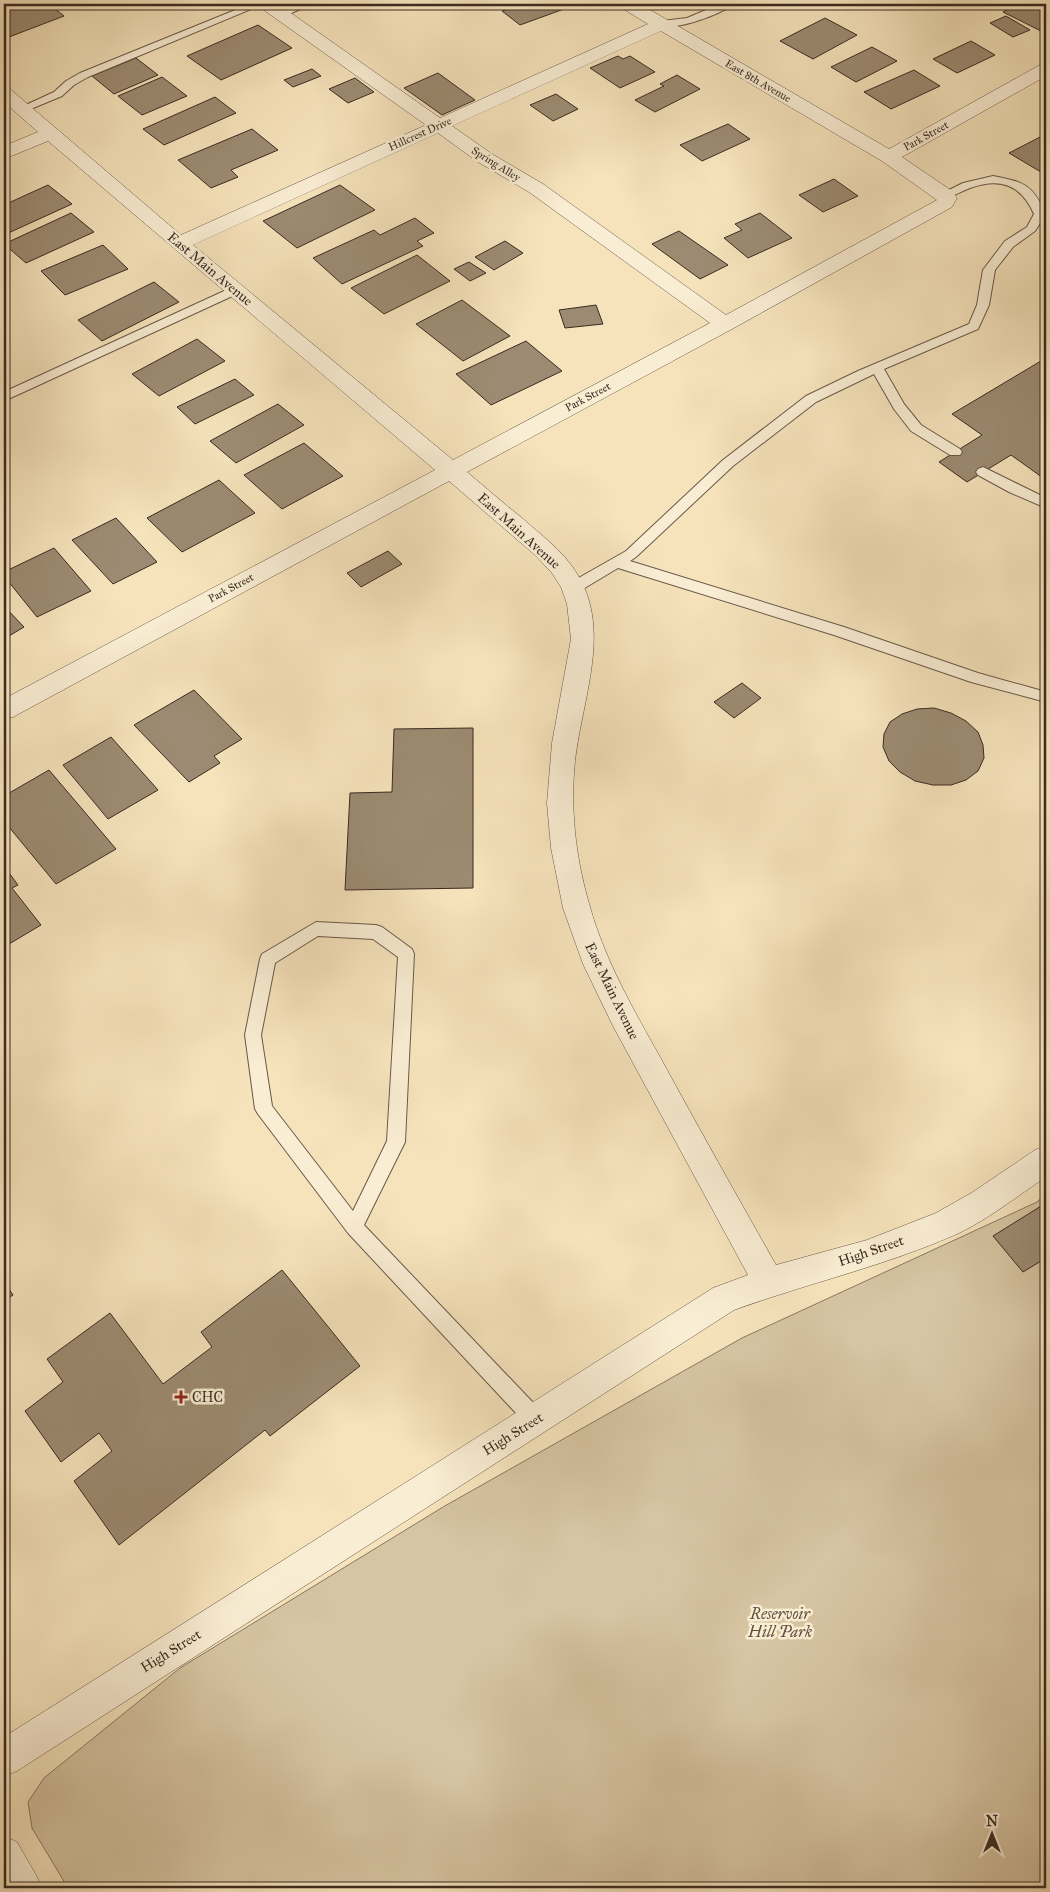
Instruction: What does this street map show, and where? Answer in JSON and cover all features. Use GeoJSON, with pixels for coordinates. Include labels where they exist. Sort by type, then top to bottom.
{"type":"FeatureCollection","features":[{"type":"Feature","properties":{"kind":"street","name":"East 8th Avenue"},"geometry":{"type":"LineString","coordinates":[[628,4],[890,157]]}},
{"type":"Feature","properties":{"kind":"street","name":"Spring Alley"},"geometry":{"type":"LineString","coordinates":[[274,9],[484,158],[536,188],[725,324]]}},
{"type":"Feature","properties":{"kind":"street","name":"Hillcrest Drive"},"geometry":{"type":"LineString","coordinates":[[179,244],[662,24]]}},
{"type":"Feature","properties":{"kind":"street","name":"Park Street"},"geometry":{"type":"LineString","coordinates":[[4,710],[725,324],[941,205],[947,199],[945,195],[890,157],[1046,69]]}},
{"type":"Feature","properties":{"kind":"street","name":"East Main Avenue"},"geometry":{"type":"LineString","coordinates":[[4,93],[179,244],[450,470],[540,548],[560,568],[573,588],[580,608],[583,628],[582,650],[567,727],[560,786],[564,848],[576,911],[601,976],[703,1166],[769,1282]]}},
{"type":"Feature","properties":{"kind":"street"},"geometry":{"type":"LineString","coordinates":[[4,153],[50,134]]}},
{"type":"Feature","properties":{"kind":"street","name":"High Street"},"geometry":{"type":"LineString","coordinates":[[4,1758],[717,1304],[769,1282],[867,1254],[947,1223],[984,1202],[1046,1160]]}},
{"type":"Feature","properties":{"kind":"street"},"geometry":{"type":"LineString","coordinates":[[4,1855],[23,1888]]}},
{"type":"Feature","properties":{"kind":"lane"},"geometry":{"type":"LineString","coordinates":[[22,110],[58,94],[70,83],[84,75],[258,4]]}},
{"type":"Feature","properties":{"kind":"lane"},"geometry":{"type":"LineString","coordinates":[[274,9],[306,4]]}},
{"type":"Feature","properties":{"kind":"lane"},"geometry":{"type":"LineString","coordinates":[[662,24],[689,21],[728,4]]}},
{"type":"Feature","properties":{"kind":"lane"},"geometry":{"type":"LineString","coordinates":[[573,588],[631,554],[728,463],[811,399],[974,326],[983,305],[989,270],[1009,244],[1031,229],[1040,214],[1032,196],[1016,184],[993,179],[967,185],[945,195]]}},
{"type":"Feature","properties":{"kind":"lane"},"geometry":{"type":"LineString","coordinates":[[4,398],[236,290]]}},
{"type":"Feature","properties":{"kind":"lane"},"geometry":{"type":"LineString","coordinates":[[877,368],[898,406],[916,428],[955,452]]}},
{"type":"Feature","properties":{"kind":"lane"},"geometry":{"type":"LineString","coordinates":[[983,472],[1014,489],[1046,502]]}},
{"type":"Feature","properties":{"kind":"lane"},"geometry":{"type":"LineString","coordinates":[[616,562],[839,631],[976,678],[1046,697]]}},
{"type":"Feature","properties":{"kind":"lane"},"geometry":{"type":"LineString","coordinates":[[354,1227],[396,1142],[406,954],[376,932],[316,929],[268,959],[253,1035],[264,1109],[354,1227],[536,1420]]}},
{"type":"Feature","properties":{"kind":"green space","name":"Reservoir Hill Park"},"geometry":{"type":"Polygon","coordinates":[[[1046,1194],[1046,1888],[68,1888],[32,1828],[28,1802],[44,1778],[180,1668],[443,1507],[742,1338],[1037,1202],[1046,1194]]]}},
{"type":"Feature","properties":{"kind":"building"},"geometry":{"type":"Polygon","coordinates":[[[25,4],[49,4],[64,16],[9,37],[4,32],[4,12],[25,4]]]}},
{"type":"Feature","properties":{"kind":"building"},"geometry":{"type":"Polygon","coordinates":[[[522,4],[557,4],[564,9],[520,25],[502,11],[522,4]]]}},
{"type":"Feature","properties":{"kind":"building"},"geometry":{"type":"Polygon","coordinates":[[[1018,4],[1031,4],[1046,12],[1046,28],[1041,31],[1003,12],[1018,4]]]}},
{"type":"Feature","properties":{"kind":"building"},"geometry":{"type":"Polygon","coordinates":[[[1006,16],[1030,30],[1013,37],[990,23],[1006,16]]]}},
{"type":"Feature","properties":{"kind":"building"},"geometry":{"type":"Polygon","coordinates":[[[825,18],[857,35],[813,59],[780,41],[825,18]]]}},
{"type":"Feature","properties":{"kind":"building"},"geometry":{"type":"Polygon","coordinates":[[[258,25],[292,48],[221,80],[187,56],[258,25]]]}},
{"type":"Feature","properties":{"kind":"building"},"geometry":{"type":"Polygon","coordinates":[[[971,41],[995,55],[957,73],[933,59],[971,41]]]}},
{"type":"Feature","properties":{"kind":"building"},"geometry":{"type":"Polygon","coordinates":[[[872,47],[897,61],[856,82],[831,67],[872,47]]]}},
{"type":"Feature","properties":{"kind":"building"},"geometry":{"type":"Polygon","coordinates":[[[618,56],[623,59],[630,56],[655,72],[620,88],[590,68],[618,56]]]}},
{"type":"Feature","properties":{"kind":"building"},"geometry":{"type":"Polygon","coordinates":[[[136,58],[158,75],[114,94],[92,76],[136,58]]]}},
{"type":"Feature","properties":{"kind":"building"},"geometry":{"type":"Polygon","coordinates":[[[312,69],[321,76],[293,87],[284,80],[312,69]]]}},
{"type":"Feature","properties":{"kind":"building"},"geometry":{"type":"Polygon","coordinates":[[[914,70],[940,86],[891,109],[864,92],[914,70]]]}},
{"type":"Feature","properties":{"kind":"building"},"geometry":{"type":"Polygon","coordinates":[[[438,73],[475,100],[442,115],[404,88],[438,73]]]}},
{"type":"Feature","properties":{"kind":"building"},"geometry":{"type":"Polygon","coordinates":[[[677,75],[700,89],[655,112],[635,100],[664,86],[660,84],[677,75]]]}},
{"type":"Feature","properties":{"kind":"building"},"geometry":{"type":"Polygon","coordinates":[[[162,77],[187,96],[142,115],[118,96],[162,77]]]}},
{"type":"Feature","properties":{"kind":"building"},"geometry":{"type":"Polygon","coordinates":[[[355,78],[374,92],[348,103],[329,89],[355,78]]]}},
{"type":"Feature","properties":{"kind":"building"},"geometry":{"type":"Polygon","coordinates":[[[556,94],[578,109],[553,121],[530,105],[556,94]]]}},
{"type":"Feature","properties":{"kind":"building"},"geometry":{"type":"Polygon","coordinates":[[[215,97],[236,113],[164,145],[143,129],[215,97]]]}},
{"type":"Feature","properties":{"kind":"building"},"geometry":{"type":"Polygon","coordinates":[[[728,124],[750,139],[702,161],[680,145],[728,124]]]}},
{"type":"Feature","properties":{"kind":"building"},"geometry":{"type":"Polygon","coordinates":[[[252,129],[278,150],[231,170],[238,177],[211,188],[178,160],[252,129]]]}},
{"type":"Feature","properties":{"kind":"building"},"geometry":{"type":"Polygon","coordinates":[[[1046,134],[1046,175],[1009,153],[1046,134]]]}},
{"type":"Feature","properties":{"kind":"building"},"geometry":{"type":"Polygon","coordinates":[[[834,179],[858,196],[823,212],[799,195],[834,179]]]}},
{"type":"Feature","properties":{"kind":"building"},"geometry":{"type":"Polygon","coordinates":[[[48,185],[72,204],[4,235],[4,205],[48,185]]]}},
{"type":"Feature","properties":{"kind":"building"},"geometry":{"type":"Polygon","coordinates":[[[340,185],[375,210],[297,248],[263,221],[340,185]]]}},
{"type":"Feature","properties":{"kind":"building"},"geometry":{"type":"Polygon","coordinates":[[[71,213],[94,232],[26,263],[4,244],[71,213]]]}},
{"type":"Feature","properties":{"kind":"building"},"geometry":{"type":"Polygon","coordinates":[[[760,213],[792,238],[748,258],[724,238],[742,230],[735,224],[760,213]]]}},
{"type":"Feature","properties":{"kind":"building"},"geometry":{"type":"Polygon","coordinates":[[[415,218],[434,233],[417,241],[423,246],[342,284],[313,258],[374,230],[380,235],[415,218]]]}},
{"type":"Feature","properties":{"kind":"building"},"geometry":{"type":"Polygon","coordinates":[[[679,231],[728,265],[700,279],[652,244],[679,231]]]}},
{"type":"Feature","properties":{"kind":"building"},"geometry":{"type":"Polygon","coordinates":[[[505,241],[523,253],[494,270],[475,257],[505,241]]]}},
{"type":"Feature","properties":{"kind":"building"},"geometry":{"type":"Polygon","coordinates":[[[103,245],[128,269],[65,295],[41,271],[103,245]]]}},
{"type":"Feature","properties":{"kind":"building"},"geometry":{"type":"Polygon","coordinates":[[[417,255],[450,281],[384,314],[351,288],[417,255]]]}},
{"type":"Feature","properties":{"kind":"building"},"geometry":{"type":"Polygon","coordinates":[[[469,262],[486,273],[470,281],[454,269],[469,262]]]}},
{"type":"Feature","properties":{"kind":"building"},"geometry":{"type":"Polygon","coordinates":[[[154,282],[179,302],[102,341],[78,320],[154,282]]]}},
{"type":"Feature","properties":{"kind":"building"},"geometry":{"type":"Polygon","coordinates":[[[462,300],[510,336],[463,361],[416,324],[462,300]]]}},
{"type":"Feature","properties":{"kind":"building"},"geometry":{"type":"Polygon","coordinates":[[[596,305],[603,324],[565,328],[559,310],[596,305]]]}},
{"type":"Feature","properties":{"kind":"building"},"geometry":{"type":"Polygon","coordinates":[[[197,339],[225,361],[159,396],[132,374],[197,339]]]}},
{"type":"Feature","properties":{"kind":"building"},"geometry":{"type":"Polygon","coordinates":[[[526,341],[562,371],[491,405],[456,374],[526,341]]]}},
{"type":"Feature","properties":{"kind":"building"},"geometry":{"type":"Polygon","coordinates":[[[1046,358],[1046,480],[1011,455],[967,482],[939,462],[982,435],[952,414],[1046,358]]]}},
{"type":"Feature","properties":{"kind":"building"},"geometry":{"type":"Polygon","coordinates":[[[235,379],[254,395],[195,424],[177,407],[235,379]]]}},
{"type":"Feature","properties":{"kind":"building"},"geometry":{"type":"Polygon","coordinates":[[[278,404],[304,425],[236,463],[210,441],[278,404]]]}},
{"type":"Feature","properties":{"kind":"building"},"geometry":{"type":"Polygon","coordinates":[[[304,443],[343,476],[282,509],[244,475],[304,443]]]}},
{"type":"Feature","properties":{"kind":"building"},"geometry":{"type":"Polygon","coordinates":[[[219,480],[255,513],[182,552],[147,518],[219,480]]]}},
{"type":"Feature","properties":{"kind":"building"},"geometry":{"type":"Polygon","coordinates":[[[116,518],[157,562],[113,584],[72,540],[116,518]]]}},
{"type":"Feature","properties":{"kind":"building"},"geometry":{"type":"Polygon","coordinates":[[[54,548],[91,591],[37,617],[4,576],[4,572],[54,548]]]}},
{"type":"Feature","properties":{"kind":"building"},"geometry":{"type":"Polygon","coordinates":[[[388,551],[402,564],[361,587],[347,573],[388,551]]]}},
{"type":"Feature","properties":{"kind":"building"},"geometry":{"type":"Polygon","coordinates":[[[4,606],[24,627],[4,639],[4,606]]]}},
{"type":"Feature","properties":{"kind":"building"},"geometry":{"type":"Polygon","coordinates":[[[742,683],[761,698],[734,718],[714,702],[742,683]]]}},
{"type":"Feature","properties":{"kind":"building"},"geometry":{"type":"Polygon","coordinates":[[[194,690],[242,739],[214,756],[220,763],[189,782],[134,725],[194,690]]]}},
{"type":"Feature","properties":{"kind":"building"},"geometry":{"type":"Polygon","coordinates":[[[934,708],[951,713],[966,721],[978,732],[983,745],[984,758],[978,771],[966,780],[951,785],[933,785],[915,781],[900,772],[889,761],[883,747],[884,734],[890,722],[902,714],[917,709],[934,708]]]}},
{"type":"Feature","properties":{"kind":"building"},"geometry":{"type":"Polygon","coordinates":[[[473,728],[473,888],[345,890],[350,793],[392,792],[394,729],[473,728]]]}},
{"type":"Feature","properties":{"kind":"building"},"geometry":{"type":"Polygon","coordinates":[[[111,737],[158,790],[108,819],[63,765],[111,737]]]}},
{"type":"Feature","properties":{"kind":"building"},"geometry":{"type":"Polygon","coordinates":[[[49,770],[116,849],[56,884],[4,821],[4,796],[49,770]]]}},
{"type":"Feature","properties":{"kind":"building"},"geometry":{"type":"Polygon","coordinates":[[[4,866],[18,885],[12,888],[41,925],[4,947],[4,866]]]}},
{"type":"Feature","properties":{"kind":"building"},"geometry":{"type":"Polygon","coordinates":[[[1046,1203],[1046,1258],[1023,1272],[993,1236],[1046,1203]]]}},
{"type":"Feature","properties":{"kind":"building","name":"CHC"},"geometry":{"type":"Polygon","coordinates":[[[282,1270],[360,1366],[270,1436],[265,1430],[119,1545],[74,1481],[112,1451],[99,1433],[61,1462],[25,1411],[63,1382],[47,1359],[110,1313],[163,1384],[212,1347],[201,1332],[282,1270]]]}},
{"type":"Feature","properties":{"kind":"building"},"geometry":{"type":"Polygon","coordinates":[[[4,1282],[13,1295],[4,1301],[4,1282]]]}},
{"type":"Feature","properties":{"kind":"place","name":"CHC"},"geometry":{"type":"Point","coordinates":[181,1397]}}]}
